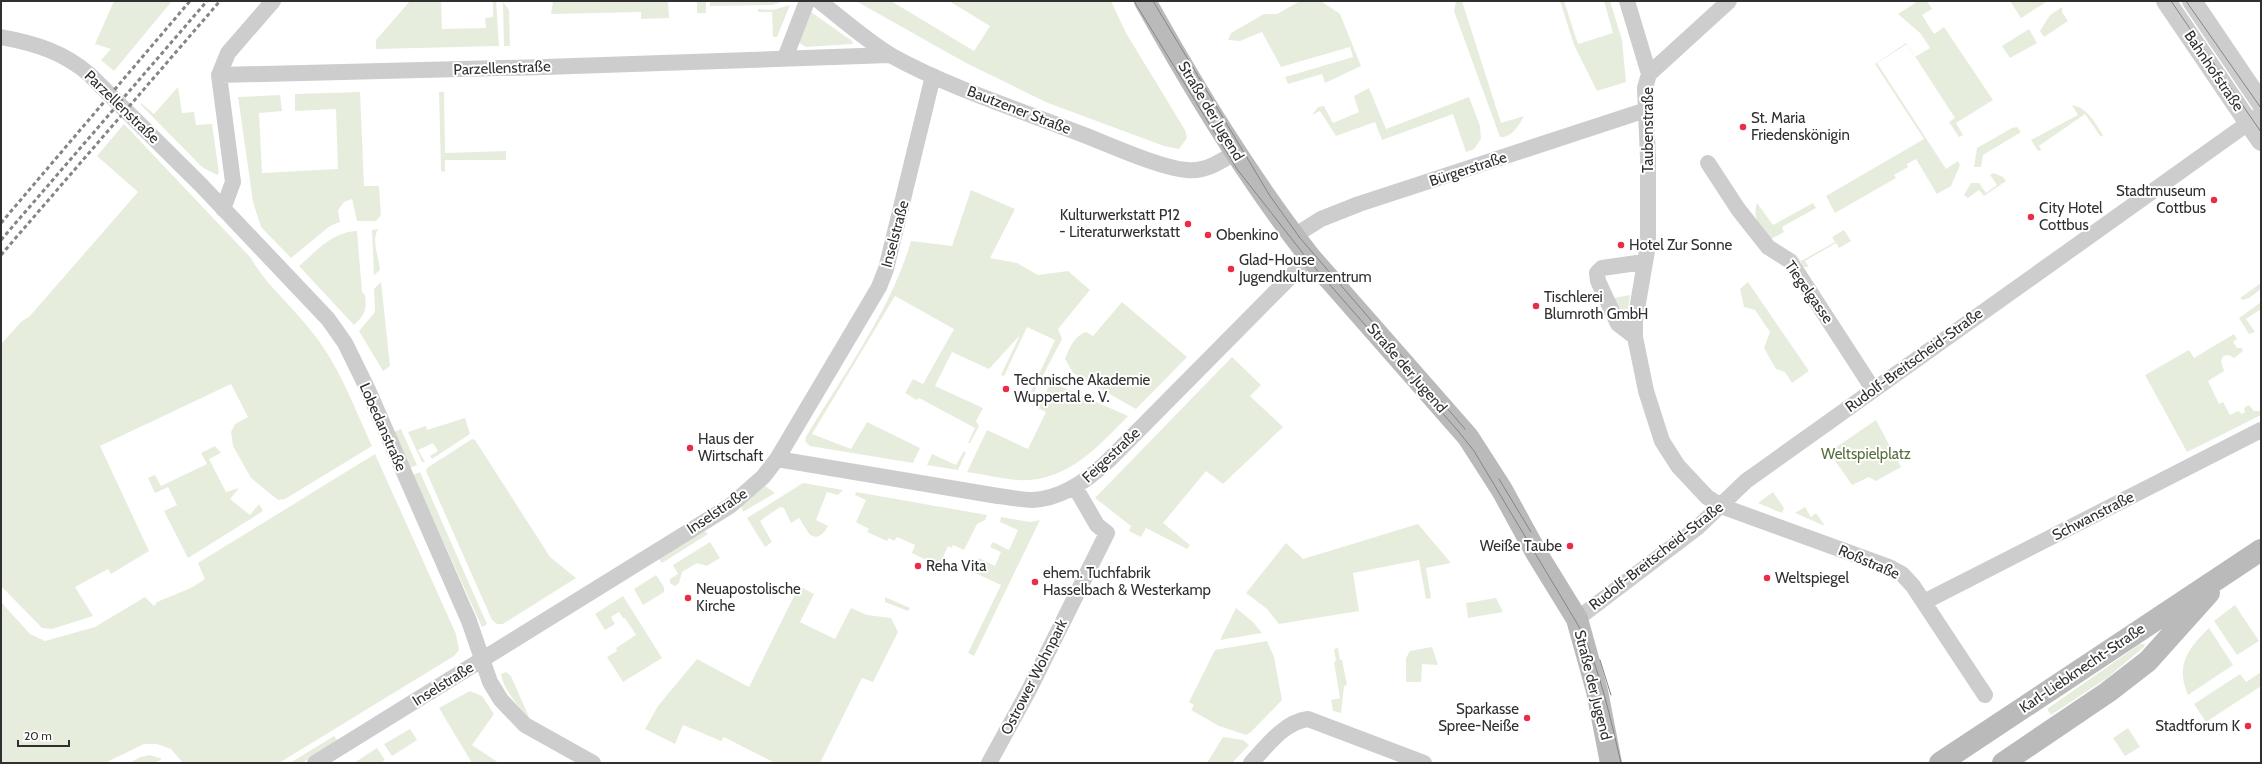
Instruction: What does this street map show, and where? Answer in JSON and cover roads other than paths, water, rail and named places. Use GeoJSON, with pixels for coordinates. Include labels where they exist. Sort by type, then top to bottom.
{"type":"FeatureCollection","features":[{"type":"Feature","properties":{"kind":"main road","name":"Straße der Jugend"},"geometry":{"type":"LineString","coordinates":[[1145,1],[1234,153],[1294,236],[1310,257],[1468,437],[1502,490],[1541,560],[1577,619],[1597,691],[1612,763]]}},
{"type":"Feature","properties":{"kind":"main road","name":"Karl-Liebknecht-Straße"},"geometry":{"type":"LineString","coordinates":[[1940,763],[2144,626],[2225,575],[2261,550]]}},
{"type":"Feature","properties":{"kind":"main road","name":"Karl-Liebknecht-Straße"},"geometry":{"type":"LineString","coordinates":[[2003,763],[2108,692],[2148,661],[2225,575]]}},
{"type":"Feature","properties":{"kind":"street"},"geometry":{"type":"LineString","coordinates":[[223,208],[233,182],[219,75],[228,53],[273,1]]}},
{"type":"Feature","properties":{"kind":"street"},"geometry":{"type":"LineString","coordinates":[[786,58],[808,1]]}},
{"type":"Feature","properties":{"kind":"street","name":"Bautzener Straße"},"geometry":{"type":"LineString","coordinates":[[819,1],[890,55],[933,76],[1163,164],[1186,170],[1199,170],[1219,163],[1234,153]]}},
{"type":"Feature","properties":{"kind":"street","name":"Taubenstraße"},"geometry":{"type":"LineString","coordinates":[[1627,1],[1650,74],[1645,88],[1648,245],[1644,262],[1635,337],[1646,391],[1662,441],[1678,466],[1707,496],[1721,506]]}},
{"type":"Feature","properties":{"kind":"street"},"geometry":{"type":"LineString","coordinates":[[1650,74],[1729,1]]}},
{"type":"Feature","properties":{"kind":"street","name":"Bahnhofstraße"},"geometry":{"type":"LineString","coordinates":[[2166,1],[2255,118],[2261,141]]}},
{"type":"Feature","properties":{"kind":"street","name":"Bahnhofstraße"},"geometry":{"type":"LineString","coordinates":[[2192,1],[2261,102]]}},
{"type":"Feature","properties":{"kind":"street","name":"Parzellenstraße"},"geometry":{"type":"LineString","coordinates":[[1,37],[35,44],[77,64],[112,94],[223,208]]}},
{"type":"Feature","properties":{"kind":"street","name":"Parzellenstraße"},"geometry":{"type":"LineString","coordinates":[[219,75],[553,67],[890,55]]}},
{"type":"Feature","properties":{"kind":"street","name":"Inselstraße"},"geometry":{"type":"LineString","coordinates":[[315,763],[739,499],[763,477],[777,459],[836,360],[883,275],[892,252],[933,76]]}},
{"type":"Feature","properties":{"kind":"street","name":"Bürgerstraße"},"geometry":{"type":"LineString","coordinates":[[1294,236],[1321,219],[1359,204],[1646,110]]}},
{"type":"Feature","properties":{"kind":"street","name":"Rudolf-Breitscheid-Straße"},"geometry":{"type":"LineString","coordinates":[[1577,619],[1698,528],[1746,481],[2255,118]]}},
{"type":"Feature","properties":{"kind":"street","name":"Tiegelgasse"},"geometry":{"type":"LineString","coordinates":[[1708,163],[1738,209],[1768,247],[1790,261],[1873,389]]}},
{"type":"Feature","properties":{"kind":"street","name":"Lobedanstraße"},"geometry":{"type":"LineString","coordinates":[[223,208],[328,319],[345,343],[469,621],[490,682],[501,700],[525,725],[592,763]]}},
{"type":"Feature","properties":{"kind":"street","name":"Feigestraße"},"geometry":{"type":"LineString","coordinates":[[777,459],[912,483],[1032,500],[1055,496],[1075,487],[1091,476],[1310,257]]}},
{"type":"Feature","properties":{"kind":"street"},"geometry":{"type":"LineString","coordinates":[[1635,337],[1618,324],[1598,281],[1597,273],[1602,268],[1644,262]]}},
{"type":"Feature","properties":{"kind":"street","name":"Schwanstraße"},"geometry":{"type":"LineString","coordinates":[[1924,602],[2261,430]]}},
{"type":"Feature","properties":{"kind":"street","name":"Ostrower Wohnpark"},"geometry":{"type":"LineString","coordinates":[[989,763],[1029,690],[1106,533],[1097,525],[1075,487]]}},
{"type":"Feature","properties":{"kind":"street","name":"Roßstraße"},"geometry":{"type":"LineString","coordinates":[[1721,506],[1889,567],[1902,574],[1914,586],[1986,695]]}},
{"type":"Feature","properties":{"kind":"street"},"geometry":{"type":"LineString","coordinates":[[1251,763],[1285,728],[1297,720],[1308,719],[1424,763]]}},
{"type":"Feature","properties":{"kind":"tram line"},"geometry":{"type":"LineString","coordinates":[[1134,1],[1237,169],[1309,261],[1474,451],[1581,630],[1600,679],[1621,763]]}},
{"type":"Feature","properties":{"kind":"tram line"},"geometry":{"type":"LineString","coordinates":[[1153,1],[1270,196],[1300,238],[1465,429]]}},
{"type":"Feature","properties":{"kind":"tram line"},"geometry":{"type":"LineString","coordinates":[[2171,1],[2261,132]]}},
{"type":"Feature","properties":{"kind":"tram line"},"geometry":{"type":"LineString","coordinates":[[2186,1],[2261,108]]}},
{"type":"Feature","properties":{"kind":"tram line"},"geometry":{"type":"LineString","coordinates":[[1499,479],[1531,532]]}},
{"type":"Feature","properties":{"kind":"tram line"},"geometry":{"type":"LineString","coordinates":[[1600,660],[1611,695]]}},
{"type":"Feature","properties":{"kind":"railway"},"geometry":{"type":"LineString","coordinates":[[1,223],[190,1]]}},
{"type":"Feature","properties":{"kind":"railway"},"geometry":{"type":"LineString","coordinates":[[1,240],[207,1]]}},
{"type":"Feature","properties":{"kind":"railway"},"geometry":{"type":"LineString","coordinates":[[1,255],[220,1]]}},
{"type":"Feature","properties":{"kind":"place","name":"St. Maria Friedenskönigin"},"geometry":{"type":"Point","coordinates":[1743,127]}},
{"type":"Feature","properties":{"kind":"place","name":"Stadtmuseum Cottbus"},"geometry":{"type":"Point","coordinates":[2214,200]}},
{"type":"Feature","properties":{"kind":"place","name":"City Hotel Cottbus"},"geometry":{"type":"Point","coordinates":[2031,217]}},
{"type":"Feature","properties":{"kind":"place","name":"Kulturwerkstatt P12 - Literaturwerkstatt"},"geometry":{"type":"Point","coordinates":[1188,224]}},
{"type":"Feature","properties":{"kind":"place","name":"Obenkino"},"geometry":{"type":"Point","coordinates":[1208,235]}},
{"type":"Feature","properties":{"kind":"place","name":"Hotel Zur Sonne"},"geometry":{"type":"Point","coordinates":[1621,245]}},
{"type":"Feature","properties":{"kind":"place","name":"Glad-House Jugendkulturzentrum"},"geometry":{"type":"Point","coordinates":[1231,269]}},
{"type":"Feature","properties":{"kind":"place","name":"Tischlerei Blumroth GmbH"},"geometry":{"type":"Point","coordinates":[1536,306]}},
{"type":"Feature","properties":{"kind":"place","name":"Technische Akademie Wuppertal e. V."},"geometry":{"type":"Point","coordinates":[1006,389]}},
{"type":"Feature","properties":{"kind":"place","name":"Haus der Wirtschaft"},"geometry":{"type":"Point","coordinates":[690,448]}},
{"type":"Feature","properties":{"kind":"place","name":"Weiße Taube"},"geometry":{"type":"Point","coordinates":[1570,546]}},
{"type":"Feature","properties":{"kind":"place","name":"Reha Vita"},"geometry":{"type":"Point","coordinates":[918,566]}},
{"type":"Feature","properties":{"kind":"place","name":"Weltspiegel"},"geometry":{"type":"Point","coordinates":[1767,578]}},
{"type":"Feature","properties":{"kind":"place","name":"ehem. Tuchfabrik Hasselbach & Westerkamp"},"geometry":{"type":"Point","coordinates":[1035,582]}},
{"type":"Feature","properties":{"kind":"place","name":"Neuapostolische Kirche"},"geometry":{"type":"Point","coordinates":[688,598]}},
{"type":"Feature","properties":{"kind":"place","name":"Sparkasse Spree-Neiße"},"geometry":{"type":"Point","coordinates":[1527,718]}},
{"type":"Feature","properties":{"kind":"place","name":"Stadtforum K"},"geometry":{"type":"Point","coordinates":[2248,726]}},
{"type":"Feature","properties":{"kind":"park label","name":"Weltspielplatz"},"geometry":{"type":"Point","coordinates":[1866,454]}}]}
